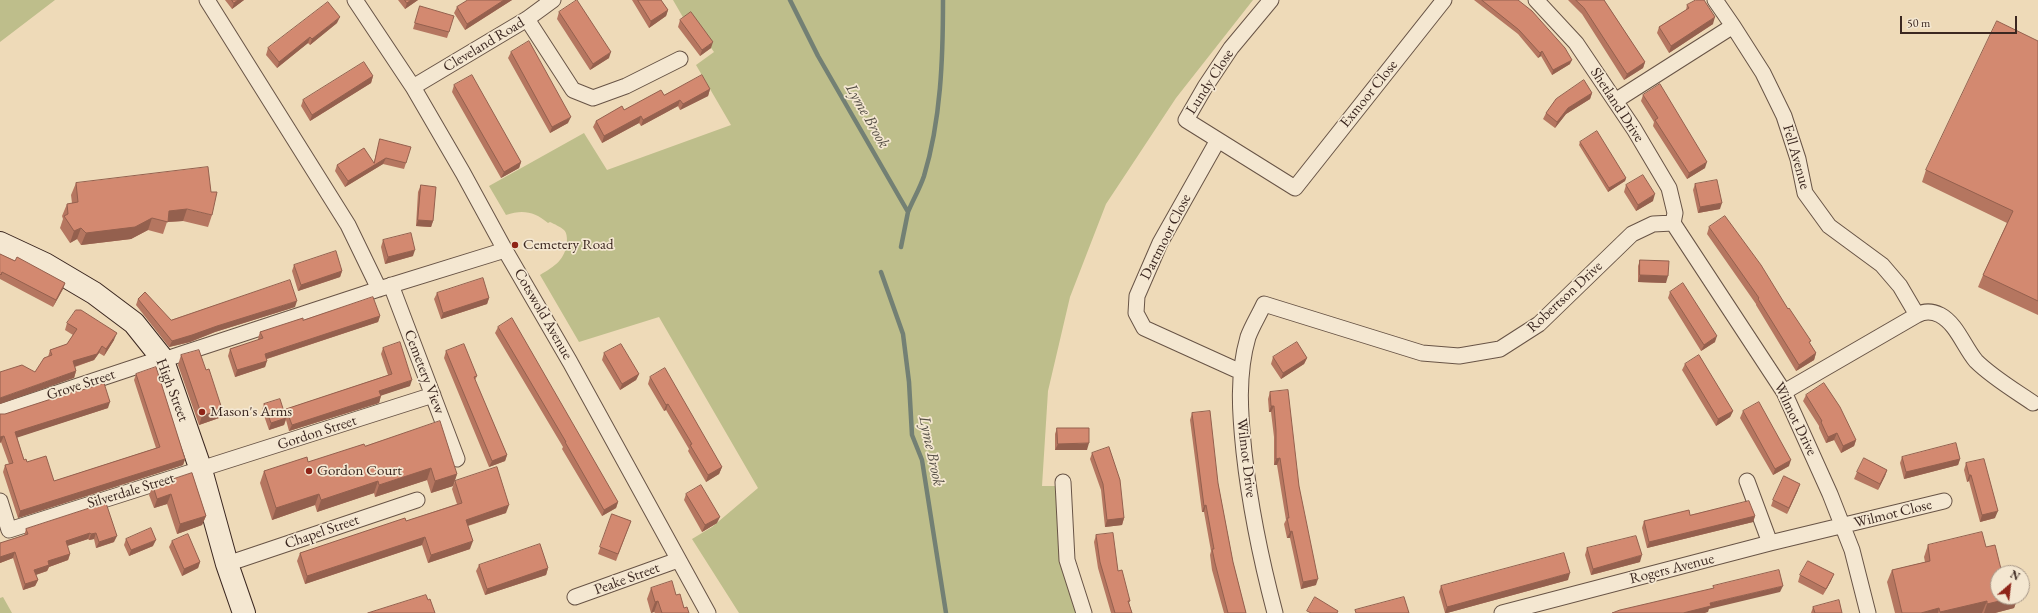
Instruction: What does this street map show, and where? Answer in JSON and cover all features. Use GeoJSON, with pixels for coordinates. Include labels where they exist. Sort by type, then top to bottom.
{"type":"FeatureCollection","features":[{"type":"Feature","properties":{"kind":"main road","name":"High Street"},"geometry":{"type":"LineString","coordinates":[[0,242],[45,264],[94,293],[134,323],[162,359],[201,470],[227,564],[244,613]]}},
{"type":"Feature","properties":{"kind":"street","name":"Cemetery View"},"geometry":{"type":"LineString","coordinates":[[207,0],[348,225],[385,287],[433,395],[458,459]]}},
{"type":"Feature","properties":{"kind":"street","name":"Cotswold Avenue"},"geometry":{"type":"LineString","coordinates":[[355,0],[413,87],[464,173],[505,250],[570,362],[708,613]]}},
{"type":"Feature","properties":{"kind":"street","name":"Cleveland Road"},"geometry":{"type":"LineString","coordinates":[[413,87],[527,19],[553,0]]}},
{"type":"Feature","properties":{"kind":"street","name":"Lundy Close"},"geometry":{"type":"LineString","coordinates":[[1271,0],[1231,48],[1205,86],[1186,120],[1295,188]]}},
{"type":"Feature","properties":{"kind":"street","name":"Exmoor Close"},"geometry":{"type":"LineString","coordinates":[[1295,188],[1444,0]]}},
{"type":"Feature","properties":{"kind":"street","name":"Shetland Drive"},"geometry":{"type":"LineString","coordinates":[[1536,0],[1576,43],[1615,100],[1669,188],[1674,213],[1673,223]]}},
{"type":"Feature","properties":{"kind":"street"},"geometry":{"type":"LineString","coordinates":[[1615,100],[1733,26],[1715,0]]}},
{"type":"Feature","properties":{"kind":"street"},"geometry":{"type":"LineString","coordinates":[[527,19],[573,90],[593,98],[626,86],[680,59]]}},
{"type":"Feature","properties":{"kind":"street","name":"Fell Avenue"},"geometry":{"type":"LineString","coordinates":[[1733,26],[1763,72],[1784,116],[1798,159],[1805,193],[1830,226],[1882,266],[1900,286],[1917,315]]}},
{"type":"Feature","properties":{"kind":"street","name":"Dartmoor Close"},"geometry":{"type":"LineString","coordinates":[[1218,140],[1160,243],[1138,296],[1136,313],[1144,328],[1241,372]]}},
{"type":"Feature","properties":{"kind":"street","name":"Robertson Drive"},"geometry":{"type":"LineString","coordinates":[[1264,304],[1422,353],[1459,356],[1500,349],[1539,324],[1632,234],[1654,224],[1673,223]]}},
{"type":"Feature","properties":{"kind":"street","name":"Wilmot Drive"},"geometry":{"type":"LineString","coordinates":[[1673,223],[1784,392],[1830,494],[1852,550],[1868,613]]}},
{"type":"Feature","properties":{"kind":"street"},"geometry":{"type":"LineString","coordinates":[[162,359],[505,250]]}},
{"type":"Feature","properties":{"kind":"street","name":"Wilmot Drive"},"geometry":{"type":"LineString","coordinates":[[1264,304],[1248,336],[1241,372],[1240,410],[1246,474],[1259,552],[1275,613]]}},
{"type":"Feature","properties":{"kind":"street"},"geometry":{"type":"LineString","coordinates":[[1784,392],[1917,315],[1923,312],[1930,312],[1945,318],[1957,332],[1967,351],[1978,362],[2034,403]]}},
{"type":"Feature","properties":{"kind":"street","name":"Grove Street"},"geometry":{"type":"LineString","coordinates":[[0,412],[162,359]]}},
{"type":"Feature","properties":{"kind":"street","name":"Gordon Street"},"geometry":{"type":"LineString","coordinates":[[201,470],[433,395]]}},
{"type":"Feature","properties":{"kind":"street","name":"Silverdale Street"},"geometry":{"type":"LineString","coordinates":[[0,501],[9,530],[201,470]]}},
{"type":"Feature","properties":{"kind":"street"},"geometry":{"type":"LineString","coordinates":[[1747,481],[1770,543]]}},
{"type":"Feature","properties":{"kind":"street"},"geometry":{"type":"LineString","coordinates":[[1063,482],[1067,560],[1084,613]]}},
{"type":"Feature","properties":{"kind":"street","name":"Chapel Street"},"geometry":{"type":"LineString","coordinates":[[227,564],[417,500]]}},
{"type":"Feature","properties":{"kind":"street","name":"Wilmot Close"},"geometry":{"type":"LineString","coordinates":[[1842,527],[1944,501]]}},
{"type":"Feature","properties":{"kind":"street","name":"Rogers Avenue"},"geometry":{"type":"LineString","coordinates":[[1502,613],[1770,543],[1842,527]]}},
{"type":"Feature","properties":{"kind":"street","name":"Peake Street"},"geometry":{"type":"LineString","coordinates":[[575,597],[678,560]]}},
{"type":"Feature","properties":{"kind":"green space"},"geometry":{"type":"Polygon","coordinates":[[[0,0],[55,0],[0,42],[0,0]]]}},
{"type":"Feature","properties":{"kind":"green space"},"geometry":{"type":"Polygon","coordinates":[[[673,0],[1253,0],[1176,98],[1106,204],[1070,297],[1048,391],[1042,486],[1056,486],[1079,613],[739,613],[692,539],[712,527],[758,488],[659,317],[579,342],[540,275],[550,269],[562,258],[567,242],[565,231],[533,214],[518,212],[506,215],[489,186],[584,133],[607,170],[731,125],[696,65],[714,52],[689,17],[684,19],[673,0]]]}},
{"type":"Feature","properties":{"kind":"green space"},"geometry":{"type":"Polygon","coordinates":[[[3,597],[12,613],[0,613],[0,598],[3,597]]]}},
{"type":"Feature","properties":{"kind":"building"},"geometry":{"type":"Polygon","coordinates":[[[468,0],[504,0],[467,24],[457,7],[468,0]]]}},
{"type":"Feature","properties":{"kind":"building"},"geometry":{"type":"Polygon","coordinates":[[[577,0],[611,52],[593,64],[559,12],[577,0]]]}},
{"type":"Feature","properties":{"kind":"building"},"geometry":{"type":"Polygon","coordinates":[[[638,0],[661,0],[668,10],[651,21],[638,0]]]}},
{"type":"Feature","properties":{"kind":"building"},"geometry":{"type":"Polygon","coordinates":[[[1482,0],[1518,0],[1532,11],[1565,48],[1572,60],[1553,70],[1542,51],[1540,53],[1519,30],[1482,0]]]}},
{"type":"Feature","properties":{"kind":"building"},"geometry":{"type":"Polygon","coordinates":[[[1576,0],[1604,0],[1645,62],[1627,74],[1584,8],[1576,0]]]}},
{"type":"Feature","properties":{"kind":"building"},"geometry":{"type":"Polygon","coordinates":[[[1696,0],[1704,0],[1715,17],[1671,46],[1659,27],[1689,8],[1687,5],[1696,0]]]}},
{"type":"Feature","properties":{"kind":"building"},"geometry":{"type":"Polygon","coordinates":[[[328,2],[340,17],[312,39],[310,37],[279,62],[268,48],[328,2]]]}},
{"type":"Feature","properties":{"kind":"building"},"geometry":{"type":"Polygon","coordinates":[[[420,6],[454,16],[449,32],[415,23],[420,6]]]}},
{"type":"Feature","properties":{"kind":"building"},"geometry":{"type":"Polygon","coordinates":[[[691,12],[713,42],[702,50],[680,20],[691,12]]]}},
{"type":"Feature","properties":{"kind":"building"},"geometry":{"type":"Polygon","coordinates":[[[1997,21],[2038,41],[2038,301],[1983,275],[2013,211],[1926,170],[1997,21]]]}},
{"type":"Feature","properties":{"kind":"building"},"geometry":{"type":"Polygon","coordinates":[[[529,41],[571,117],[552,127],[511,52],[529,41]]]}},
{"type":"Feature","properties":{"kind":"building"},"geometry":{"type":"Polygon","coordinates":[[[364,62],[373,76],[312,115],[303,100],[364,62]]]}},
{"type":"Feature","properties":{"kind":"building"},"geometry":{"type":"Polygon","coordinates":[[[472,75],[521,162],[504,172],[454,85],[472,75]]]}},
{"type":"Feature","properties":{"kind":"building"},"geometry":{"type":"Polygon","coordinates":[[[702,75],[710,89],[683,104],[680,100],[643,120],[641,116],[604,136],[596,121],[622,106],[624,110],[661,90],[664,95],[702,75]]]}},
{"type":"Feature","properties":{"kind":"building"},"geometry":{"type":"Polygon","coordinates":[[[1584,80],[1592,93],[1568,108],[1557,122],[1546,113],[1556,99],[1584,80]]]}},
{"type":"Feature","properties":{"kind":"building"},"geometry":{"type":"Polygon","coordinates":[[[1660,84],[1707,162],[1689,173],[1655,120],[1658,118],[1643,95],[1660,84]]]}},
{"type":"Feature","properties":{"kind":"building"},"geometry":{"type":"Polygon","coordinates":[[[1597,131],[1626,178],[1609,188],[1580,142],[1597,131]]]}},
{"type":"Feature","properties":{"kind":"building"},"geometry":{"type":"Polygon","coordinates":[[[380,139],[411,147],[406,163],[386,158],[348,181],[337,165],[364,148],[374,163],[380,139]]]}},
{"type":"Feature","properties":{"kind":"building"},"geometry":{"type":"Polygon","coordinates":[[[208,167],[211,192],[217,192],[212,215],[187,209],[169,211],[168,222],[152,218],[135,227],[86,233],[81,228],[74,231],[64,216],[68,214],[67,204],[78,202],[76,183],[208,167]]]}},
{"type":"Feature","properties":{"kind":"building"},"geometry":{"type":"Polygon","coordinates":[[[1643,175],[1655,194],[1638,205],[1626,185],[1643,175]]]}},
{"type":"Feature","properties":{"kind":"building"},"geometry":{"type":"Polygon","coordinates":[[[1717,180],[1722,203],[1700,207],[1695,184],[1717,180]]]}},
{"type":"Feature","properties":{"kind":"building"},"geometry":{"type":"Polygon","coordinates":[[[421,185],[436,187],[433,221],[418,220],[421,185]]]}},
{"type":"Feature","properties":{"kind":"building"},"geometry":{"type":"Polygon","coordinates":[[[1725,216],[1761,265],[1788,309],[1789,308],[1811,341],[1809,342],[1816,353],[1799,365],[1758,299],[1759,298],[1709,227],[1725,216]]]}},
{"type":"Feature","properties":{"kind":"building"},"geometry":{"type":"Polygon","coordinates":[[[411,233],[415,250],[388,257],[383,240],[411,233]]]}},
{"type":"Feature","properties":{"kind":"building"},"geometry":{"type":"Polygon","coordinates":[[[336,251],[342,271],[301,285],[294,265],[336,251]]]}},
{"type":"Feature","properties":{"kind":"building"},"geometry":{"type":"Polygon","coordinates":[[[0,254],[15,261],[17,257],[65,283],[56,300],[2,272],[1,275],[0,254]]]}},
{"type":"Feature","properties":{"kind":"building"},"geometry":{"type":"Polygon","coordinates":[[[1640,260],[1669,261],[1668,276],[1640,275],[1640,260]]]}},
{"type":"Feature","properties":{"kind":"building"},"geometry":{"type":"Polygon","coordinates":[[[483,278],[489,298],[443,313],[437,293],[483,278]]]}},
{"type":"Feature","properties":{"kind":"building"},"geometry":{"type":"Polygon","coordinates":[[[290,280],[297,301],[172,341],[138,299],[145,292],[171,320],[290,280]]]}},
{"type":"Feature","properties":{"kind":"building"},"geometry":{"type":"Polygon","coordinates":[[[1683,283],[1717,336],[1704,345],[1670,292],[1683,283]]]}},
{"type":"Feature","properties":{"kind":"building"},"geometry":{"type":"Polygon","coordinates":[[[373,297],[380,316],[265,354],[267,361],[237,370],[230,349],[263,338],[260,332],[303,318],[303,320],[373,297]]]}},
{"type":"Feature","properties":{"kind":"building"},"geometry":{"type":"Polygon","coordinates":[[[76,310],[81,310],[117,333],[106,349],[102,346],[97,354],[73,361],[76,371],[0,398],[0,372],[22,365],[35,372],[44,358],[52,355],[50,350],[67,344],[77,329],[67,323],[76,310]]]}},
{"type":"Feature","properties":{"kind":"building"},"geometry":{"type":"Polygon","coordinates":[[[512,318],[618,502],[604,510],[566,442],[498,327],[512,318]]]}},
{"type":"Feature","properties":{"kind":"building"},"geometry":{"type":"Polygon","coordinates":[[[400,342],[412,380],[379,391],[381,396],[292,425],[286,409],[392,374],[383,348],[400,342]]]}},
{"type":"Feature","properties":{"kind":"building"},"geometry":{"type":"Polygon","coordinates":[[[1297,342],[1307,358],[1283,373],[1273,357],[1297,342]]]}},
{"type":"Feature","properties":{"kind":"building"},"geometry":{"type":"Polygon","coordinates":[[[464,344],[477,376],[474,377],[507,455],[492,461],[446,351],[464,344]]]}},
{"type":"Feature","properties":{"kind":"building"},"geometry":{"type":"Polygon","coordinates":[[[621,344],[639,374],[622,384],[604,353],[621,344]]]}},
{"type":"Feature","properties":{"kind":"building"},"geometry":{"type":"Polygon","coordinates":[[[199,350],[206,370],[209,369],[222,409],[202,416],[181,355],[199,350]]]}},
{"type":"Feature","properties":{"kind":"building"},"geometry":{"type":"Polygon","coordinates":[[[1699,355],[1733,411],[1718,419],[1685,364],[1699,355]]]}},
{"type":"Feature","properties":{"kind":"building"},"geometry":{"type":"Polygon","coordinates":[[[156,367],[185,459],[20,511],[5,465],[13,463],[4,436],[0,437],[0,414],[5,414],[104,383],[110,402],[15,432],[24,460],[26,459],[27,462],[46,456],[54,481],[160,447],[136,374],[156,367]]]}},
{"type":"Feature","properties":{"kind":"building"},"geometry":{"type":"Polygon","coordinates":[[[665,368],[722,467],[708,475],[690,445],[692,444],[668,404],[666,405],[650,377],[665,368]]]}},
{"type":"Feature","properties":{"kind":"building"},"geometry":{"type":"Polygon","coordinates":[[[1824,383],[1840,407],[1856,440],[1843,446],[1837,433],[1828,437],[1821,422],[1822,421],[1806,395],[1824,383]]]}},
{"type":"Feature","properties":{"kind":"building"},"geometry":{"type":"Polygon","coordinates":[[[1288,390],[1299,486],[1318,579],[1303,582],[1292,531],[1290,532],[1287,518],[1289,518],[1280,458],[1276,459],[1274,406],[1271,406],[1270,392],[1288,390]]]}},
{"type":"Feature","properties":{"kind":"building"},"geometry":{"type":"Polygon","coordinates":[[[280,399],[286,418],[271,423],[264,404],[280,399]]]}},
{"type":"Feature","properties":{"kind":"building"},"geometry":{"type":"Polygon","coordinates":[[[1759,402],[1791,460],[1775,469],[1743,411],[1759,402]]]}},
{"type":"Feature","properties":{"kind":"building"},"geometry":{"type":"Polygon","coordinates":[[[1210,411],[1218,483],[1233,562],[1246,613],[1228,613],[1212,549],[1214,549],[1206,505],[1204,506],[1192,413],[1210,411]]]}},
{"type":"Feature","properties":{"kind":"building"},"geometry":{"type":"Polygon","coordinates":[[[440,421],[457,474],[435,481],[431,468],[379,485],[378,481],[321,500],[319,494],[276,508],[264,471],[307,457],[308,462],[364,444],[365,446],[440,421]]]}},
{"type":"Feature","properties":{"kind":"building"},"geometry":{"type":"Polygon","coordinates":[[[1057,428],[1089,428],[1089,443],[1058,444],[1057,428]]]}},
{"type":"Feature","properties":{"kind":"building"},"geometry":{"type":"Polygon","coordinates":[[[1956,443],[1960,459],[1906,472],[1902,457],[1956,443]]]}},
{"type":"Feature","properties":{"kind":"building"},"geometry":{"type":"Polygon","coordinates":[[[1109,447],[1120,480],[1124,518],[1107,520],[1103,484],[1092,453],[1109,447]]]}},
{"type":"Feature","properties":{"kind":"building"},"geometry":{"type":"Polygon","coordinates":[[[1864,458],[1887,470],[1880,484],[1857,472],[1864,458]]]}},
{"type":"Feature","properties":{"kind":"building"},"geometry":{"type":"Polygon","coordinates":[[[1984,459],[1998,511],[1982,515],[1971,475],[1969,475],[1966,463],[1984,459]]]}},
{"type":"Feature","properties":{"kind":"building"},"geometry":{"type":"Polygon","coordinates":[[[497,467],[509,505],[466,520],[473,541],[431,555],[425,537],[307,576],[300,553],[405,518],[406,521],[462,503],[455,481],[497,467]]]}},
{"type":"Feature","properties":{"kind":"building"},"geometry":{"type":"Polygon","coordinates":[[[192,473],[206,516],[180,524],[171,494],[157,499],[153,486],[192,473]]]}},
{"type":"Feature","properties":{"kind":"building"},"geometry":{"type":"Polygon","coordinates":[[[1784,476],[1800,484],[1789,508],[1773,500],[1784,476]]]}},
{"type":"Feature","properties":{"kind":"building"},"geometry":{"type":"Polygon","coordinates":[[[701,485],[720,517],[705,525],[686,494],[701,485]]]}},
{"type":"Feature","properties":{"kind":"building"},"geometry":{"type":"Polygon","coordinates":[[[1749,501],[1755,516],[1649,542],[1644,521],[1689,510],[1690,515],[1749,501]]]}},
{"type":"Feature","properties":{"kind":"building"},"geometry":{"type":"Polygon","coordinates":[[[106,503],[117,536],[99,542],[96,533],[90,533],[66,541],[70,554],[48,561],[49,565],[34,570],[38,580],[25,584],[15,552],[0,557],[0,543],[28,534],[26,529],[106,503]]]}},
{"type":"Feature","properties":{"kind":"building"},"geometry":{"type":"Polygon","coordinates":[[[612,514],[631,521],[618,554],[600,547],[612,514]]]}},
{"type":"Feature","properties":{"kind":"building"},"geometry":{"type":"Polygon","coordinates":[[[151,528],[156,540],[131,550],[126,539],[151,528]]]}},
{"type":"Feature","properties":{"kind":"building"},"geometry":{"type":"Polygon","coordinates":[[[1982,532],[1986,547],[1995,545],[2000,565],[1990,565],[1990,603],[1987,604],[1987,601],[1940,612],[1939,608],[1921,613],[1902,613],[1892,570],[1930,561],[1928,545],[1982,532]]]}},
{"type":"Feature","properties":{"kind":"building"},"geometry":{"type":"Polygon","coordinates":[[[1113,533],[1118,571],[1122,570],[1132,613],[1115,613],[1100,562],[1096,535],[1113,533]]]}},
{"type":"Feature","properties":{"kind":"building"},"geometry":{"type":"Polygon","coordinates":[[[188,534],[200,562],[184,569],[172,541],[188,534]]]}},
{"type":"Feature","properties":{"kind":"building"},"geometry":{"type":"Polygon","coordinates":[[[1636,536],[1642,555],[1593,569],[1587,548],[1636,536]]]}},
{"type":"Feature","properties":{"kind":"building"},"geometry":{"type":"Polygon","coordinates":[[[540,544],[548,568],[487,589],[479,565],[540,544]]]}},
{"type":"Feature","properties":{"kind":"building"},"geometry":{"type":"Polygon","coordinates":[[[1564,553],[1570,573],[1447,607],[1441,586],[1564,553]]]}},
{"type":"Feature","properties":{"kind":"building"},"geometry":{"type":"Polygon","coordinates":[[[1808,561],[1834,574],[1826,589],[1800,575],[1808,561]]]}},
{"type":"Feature","properties":{"kind":"building"},"geometry":{"type":"Polygon","coordinates":[[[1779,570],[1783,586],[1710,603],[1711,606],[1683,613],[1612,613],[1714,588],[1713,586],[1779,570]]]}},
{"type":"Feature","properties":{"kind":"building"},"geometry":{"type":"Polygon","coordinates":[[[672,581],[676,595],[680,594],[684,608],[687,607],[689,613],[662,613],[658,601],[655,602],[651,588],[672,581]]]}},
{"type":"Feature","properties":{"kind":"building"},"geometry":{"type":"Polygon","coordinates":[[[426,595],[428,600],[430,599],[435,613],[368,613],[426,595]]]}},
{"type":"Feature","properties":{"kind":"building"},"geometry":{"type":"Polygon","coordinates":[[[1315,597],[1338,611],[1337,613],[1311,613],[1307,611],[1315,597]]]}},
{"type":"Feature","properties":{"kind":"building"},"geometry":{"type":"Polygon","coordinates":[[[1404,597],[1409,613],[1356,613],[1355,610],[1404,597]]]}},
{"type":"Feature","properties":{"kind":"building"},"geometry":{"type":"Polygon","coordinates":[[[1839,600],[1842,613],[1815,613],[1813,607],[1839,600]]]}},
{"type":"Feature","properties":{"kind":"waterway","name":"Lyme Brook"},"geometry":{"type":"LineString","coordinates":[[790,0],[818,56],[908,212],[901,247]]}},
{"type":"Feature","properties":{"kind":"waterway"},"geometry":{"type":"LineString","coordinates":[[908,212],[924,176],[934,133],[940,89],[943,0]]}},
{"type":"Feature","properties":{"kind":"waterway","name":"Lyme Brook"},"geometry":{"type":"LineString","coordinates":[[881,272],[903,334],[909,382],[912,435],[922,460],[946,613]]}},
{"type":"Feature","properties":{"kind":"place","name":"Cemetery Road"},"geometry":{"type":"Point","coordinates":[515,245]}},
{"type":"Feature","properties":{"kind":"place","name":"Mason's Arms"},"geometry":{"type":"Point","coordinates":[202,412]}},
{"type":"Feature","properties":{"kind":"place","name":"Gordon Court"},"geometry":{"type":"Point","coordinates":[309,471]}}]}
